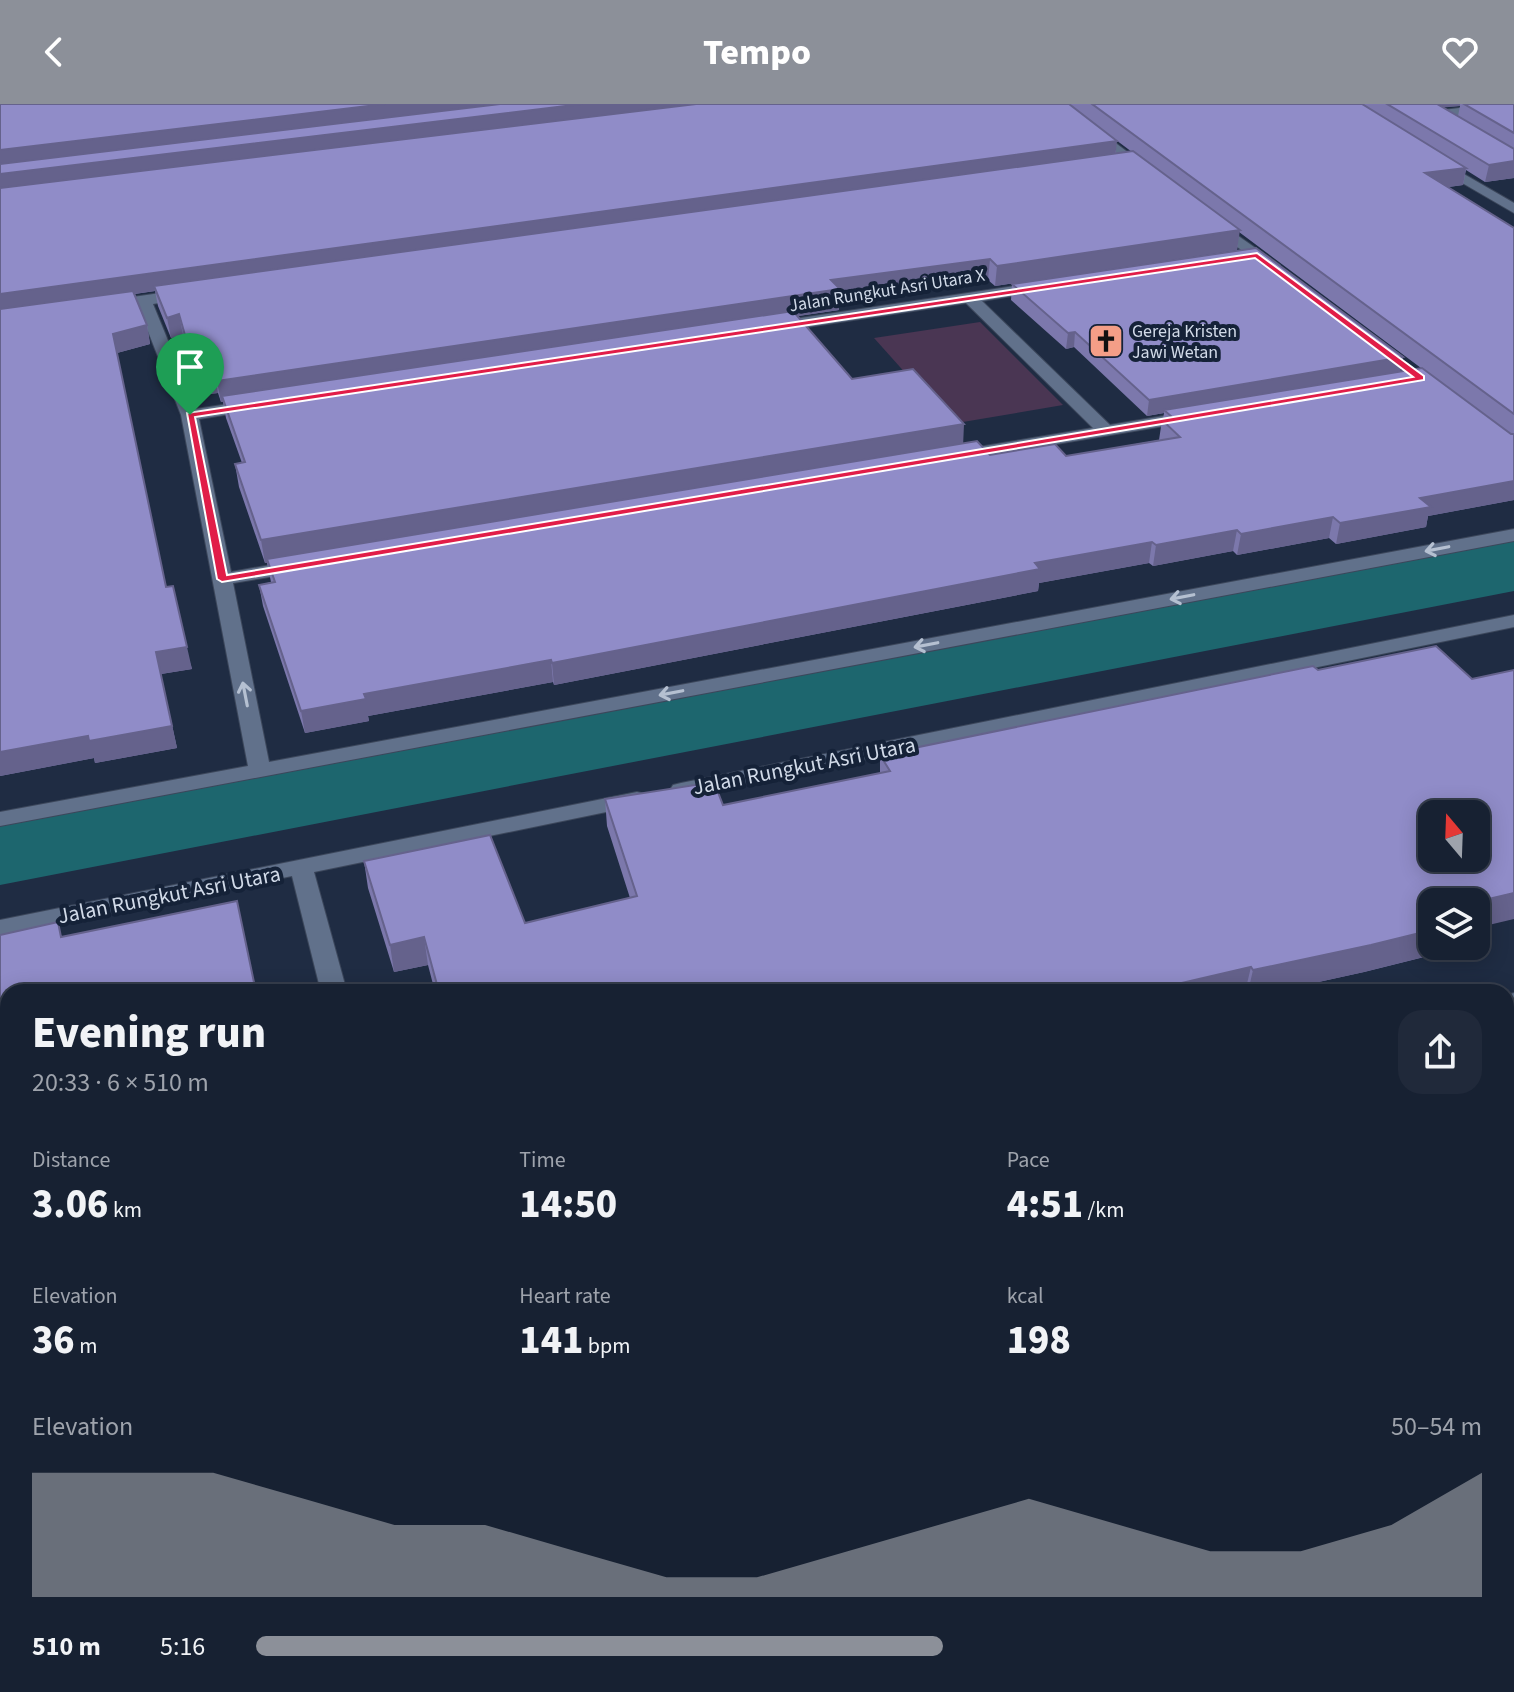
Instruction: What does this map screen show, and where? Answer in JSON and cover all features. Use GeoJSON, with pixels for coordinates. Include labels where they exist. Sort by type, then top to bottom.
{"type":"FeatureCollection","features":[{"type":"Feature","properties":{"kind":"street"},"geometry":{"type":"LineString","coordinates":[[1056,104],[1126,164],[1158,181]]}},
{"type":"Feature","properties":{"kind":"street"},"geometry":{"type":"LineString","coordinates":[[1461,131],[1430,112],[1514,105]]}},
{"type":"Feature","properties":{"kind":"street"},"geometry":{"type":"LineString","coordinates":[[1421,153],[1514,209]]}},
{"type":"Feature","properties":{"kind":"street"},"geometry":{"type":"LineString","coordinates":[[1195,209],[1282,274]]}},
{"type":"Feature","properties":{"kind":"street"},"geometry":{"type":"LineString","coordinates":[[1227,260],[1257,255]]}},
{"type":"Feature","properties":{"kind":"street","name":"Jalan Rungkut Asri Utara X"},"geometry":{"type":"LineString","coordinates":[[751,331],[1060,285]]}},
{"type":"Feature","properties":{"kind":"street"},"geometry":{"type":"LineString","coordinates":[[87,308],[207,292]]}},
{"type":"Feature","properties":{"kind":"street"},"geometry":{"type":"LineString","coordinates":[[970,298],[1107,431]]}},
{"type":"Feature","properties":{"kind":"street"},"geometry":{"type":"LineString","coordinates":[[144,300],[190,415],[260,770]]}},
{"type":"Feature","properties":{"kind":"street"},"geometry":{"type":"LineString","coordinates":[[190,415],[268,403]]}},
{"type":"Feature","properties":{"kind":"street"},"geometry":{"type":"LineString","coordinates":[[936,459],[1217,412]]}},
{"type":"Feature","properties":{"kind":"street"},"geometry":{"type":"LineString","coordinates":[[0,819],[1514,535]]}},
{"type":"Feature","properties":{"kind":"street"},"geometry":{"type":"LineString","coordinates":[[222,579],[315,563]]}},
{"type":"Feature","properties":{"kind":"street","name":"Jalan Rungkut Asri Utara"},"geometry":{"type":"LineString","coordinates":[[0,928],[1514,621]]}},
{"type":"Feature","properties":{"kind":"street"},"geometry":{"type":"LineString","coordinates":[[301,867],[332,984]]}},
{"type":"Feature","properties":{"kind":"shaded area"},"geometry":{"type":"Polygon","coordinates":[[[980,322],[1063,405],[951,424],[874,338],[980,322]]]}},
{"type":"Feature","properties":{"kind":"building"},"geometry":{"type":"Polygon","coordinates":[[[0,104],[385,104],[0,150],[0,104]]]}},
{"type":"Feature","properties":{"kind":"building"},"geometry":{"type":"Polygon","coordinates":[[[500,104],[582,104],[0,174],[0,164],[500,104]]]}},
{"type":"Feature","properties":{"kind":"building"},"geometry":{"type":"Polygon","coordinates":[[[696,104],[1069,104],[1117,141],[0,294],[0,188],[696,104]]]}},
{"type":"Feature","properties":{"kind":"building"},"geometry":{"type":"Polygon","coordinates":[[[1092,104],[1362,104],[1466,168],[1425,173],[1514,228],[1514,414],[1092,104]]]}},
{"type":"Feature","properties":{"kind":"building"},"geometry":{"type":"Polygon","coordinates":[[[1387,104],[1437,104],[1514,149],[1514,161],[1489,165],[1387,104]]]}},
{"type":"Feature","properties":{"kind":"building"},"geometry":{"type":"Polygon","coordinates":[[[1464,104],[1514,104],[1514,133],[1464,104]]]}},
{"type":"Feature","properties":{"kind":"building"},"geometry":{"type":"Polygon","coordinates":[[[1133,151],[1240,230],[997,266],[990,259],[831,280],[840,289],[217,381],[214,371],[196,374],[179,314],[167,318],[154,286],[1133,151]]]}},
{"type":"Feature","properties":{"kind":"building"},"geometry":{"type":"Polygon","coordinates":[[[1256,248],[1403,357],[1149,400],[1075,332],[1068,333],[1012,284],[1256,248]]]}},
{"type":"Feature","properties":{"kind":"building"},"geometry":{"type":"Polygon","coordinates":[[[133,291],[147,325],[113,334],[166,587],[173,586],[187,647],[156,652],[172,726],[89,741],[88,736],[0,752],[0,309],[133,291]]]}},
{"type":"Feature","properties":{"kind":"building"},"geometry":{"type":"Polygon","coordinates":[[[793,311],[852,379],[913,369],[964,424],[261,540],[235,464],[245,462],[222,396],[793,311]]]}},
{"type":"Feature","properties":{"kind":"building"},"geometry":{"type":"Polygon","coordinates":[[[1422,368],[1514,434],[1514,481],[1420,498],[1431,507],[1340,523],[1333,517],[1241,534],[1237,530],[1156,545],[1152,542],[1035,563],[1040,569],[552,663],[551,660],[364,694],[366,699],[301,711],[259,585],[275,582],[267,559],[977,441],[990,455],[1055,444],[1066,456],[1180,437],[1162,420],[1173,418],[1164,410],[1422,368]]]}},
{"type":"Feature","properties":{"kind":"building"},"geometry":{"type":"Polygon","coordinates":[[[1436,646],[1472,679],[1514,670],[1514,893],[1490,899],[1490,888],[1418,888],[1418,933],[1178,984],[437,984],[424,937],[390,945],[364,861],[490,835],[525,923],[637,896],[605,799],[714,782],[723,805],[890,771],[880,755],[1313,666],[1318,670],[1436,646]]]}},
{"type":"Feature","properties":{"kind":"building"},"geometry":{"type":"Polygon","coordinates":[[[237,901],[254,984],[0,984],[0,935],[58,922],[61,937],[237,901]]]}},
{"type":"Feature","properties":{"kind":"waterway"},"geometry":{"type":"LineString","coordinates":[[0,854],[1514,566]]}},
{"type":"Feature","properties":{"kind":"place","name":"Gereja Kristen Jawi Wetan"},"geometry":{"type":"Point","coordinates":[1106,341]}},
{"type":"Feature","properties":{"kind":"route"},"geometry":{"type":"LineString","coordinates":[[1257,255],[1421,378],[222,579],[190,415],[1257,255]]}}]}
